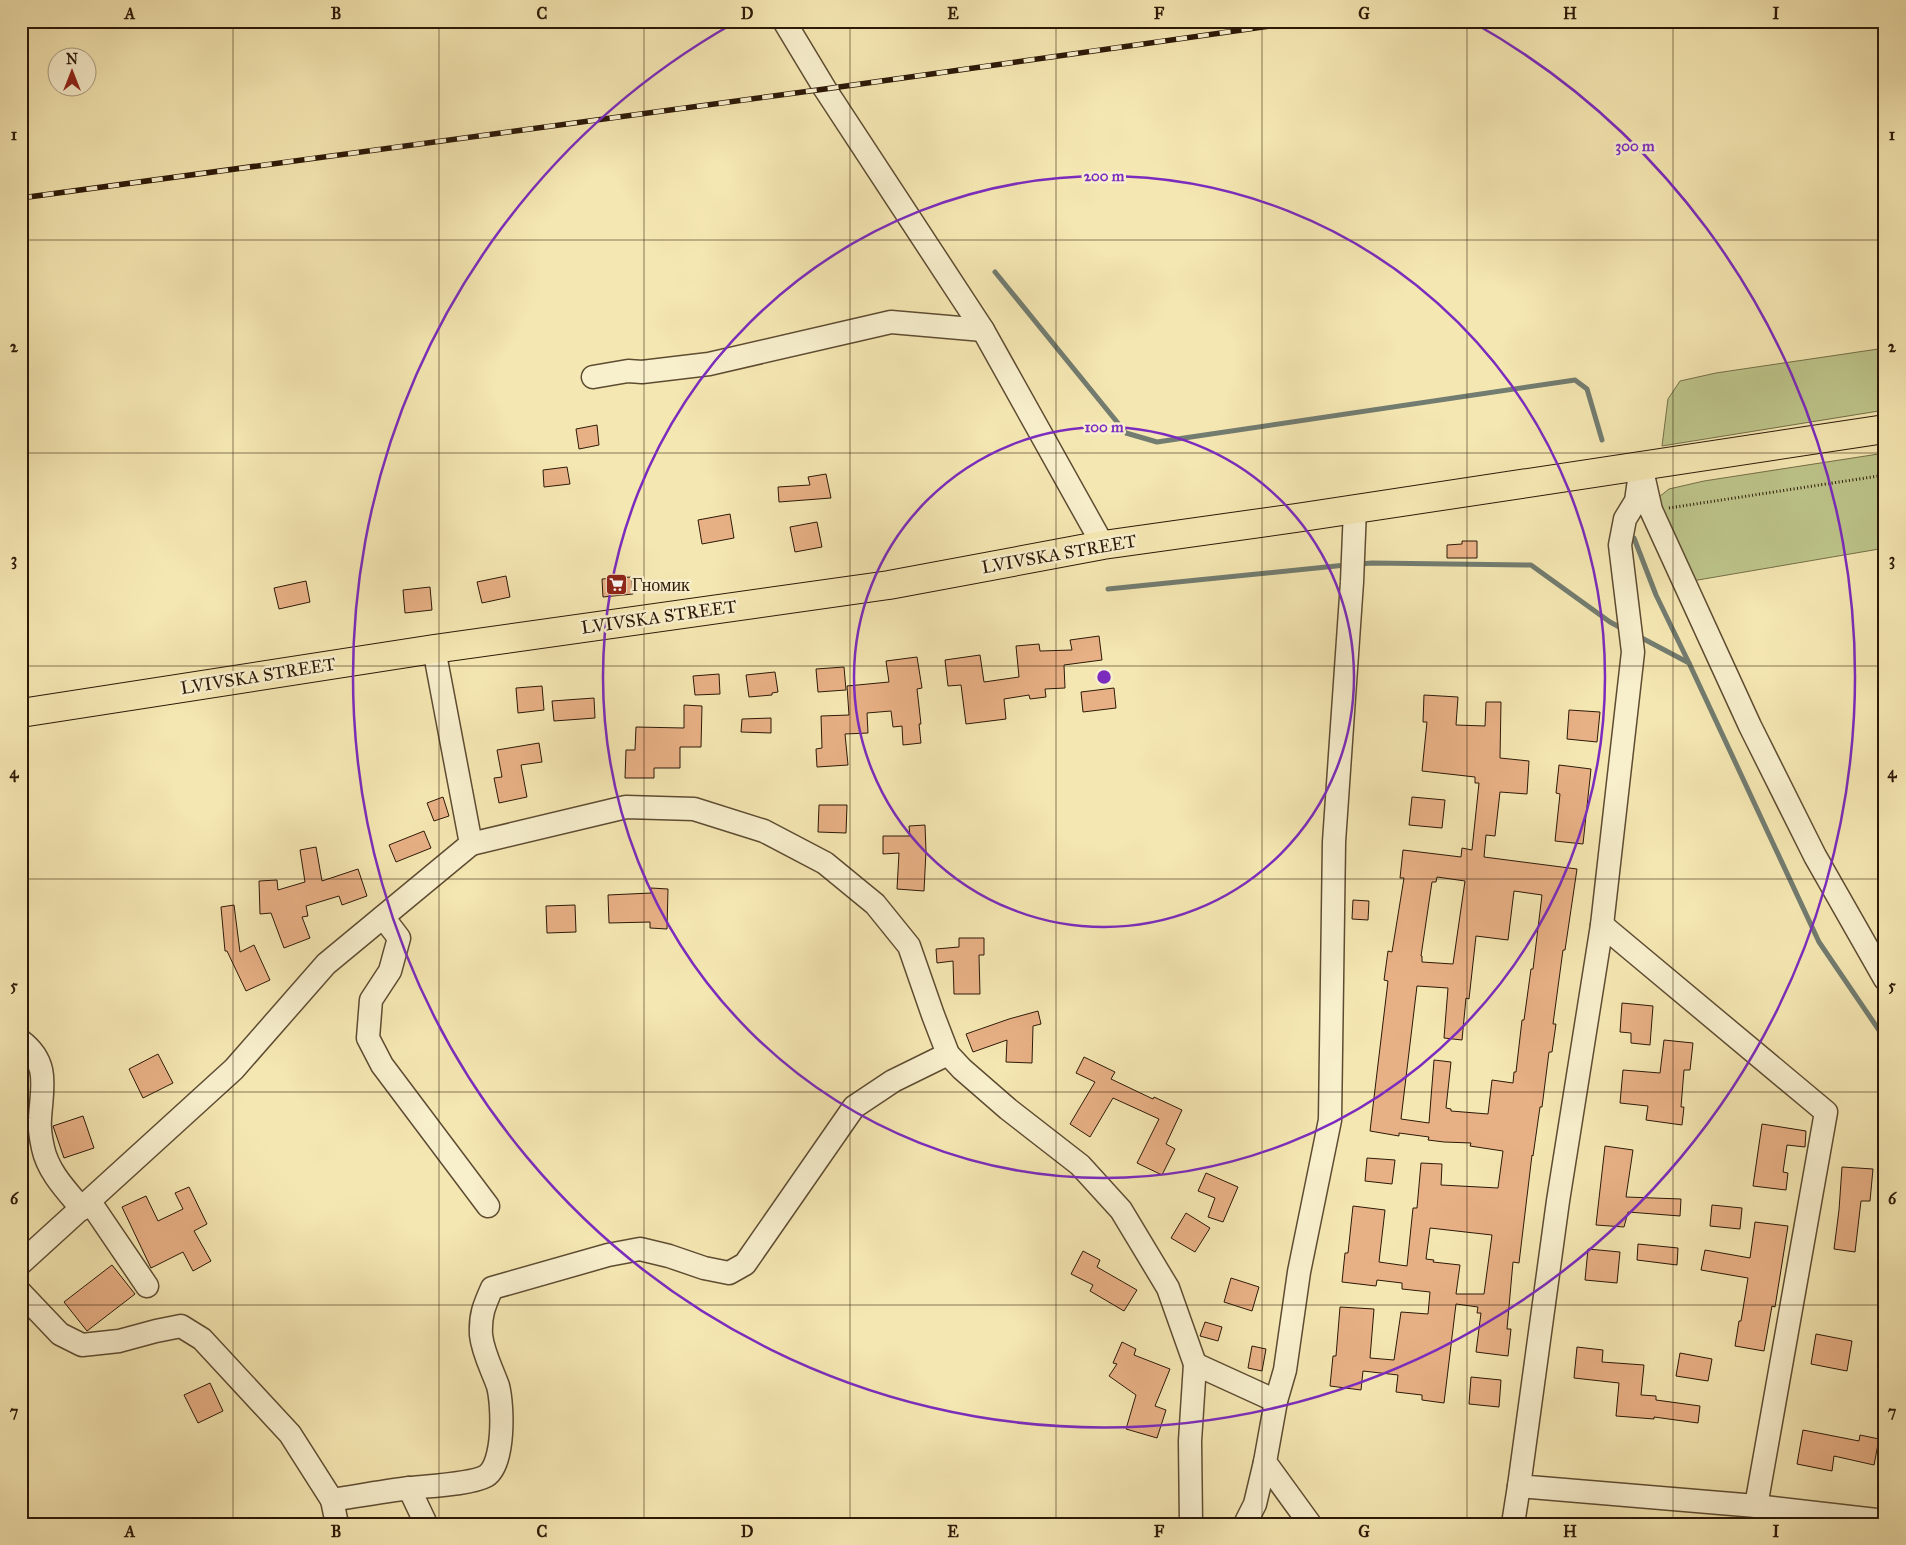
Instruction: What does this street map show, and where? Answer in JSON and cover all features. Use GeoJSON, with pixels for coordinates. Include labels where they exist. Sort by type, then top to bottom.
{"type":"FeatureCollection","features":[{"type":"Feature","properties":{"kind":"main road","name":"LVIVSKA STREET"},"geometry":{"type":"LineString","coordinates":[[21,713],[434,649],[889,585],[1103,545],[1885,430]]}},
{"type":"Feature","properties":{"kind":"street"},"geometry":{"type":"LineString","coordinates":[[784,21],[825,89],[983,330],[1103,545]]}},
{"type":"Feature","properties":{"kind":"street"},"geometry":{"type":"LineString","coordinates":[[593,378],[628,371],[642,372],[709,364],[891,322],[936,324],[983,330]]}},
{"type":"Feature","properties":{"kind":"street"},"geometry":{"type":"LineString","coordinates":[[1641,466],[1651,510],[1750,726],[1815,856],[1885,979]]}},
{"type":"Feature","properties":{"kind":"street"},"geometry":{"type":"LineString","coordinates":[[1513,1524],[1558,1201],[1602,925],[1633,652],[1620,545],[1625,520],[1636,501],[1641,466]]}},
{"type":"Feature","properties":{"kind":"street"},"geometry":{"type":"LineString","coordinates":[[1245,1524],[1254,1504],[1265,1462],[1276,1401],[1285,1370],[1299,1272],[1330,1120],[1334,842],[1352,582],[1355,509]]}},
{"type":"Feature","properties":{"kind":"street"},"geometry":{"type":"LineString","coordinates":[[434,649],[472,844]]}},
{"type":"Feature","properties":{"kind":"street"},"geometry":{"type":"LineString","coordinates":[[21,1263],[86,1206],[234,1069],[326,964],[472,844],[626,807],[694,809],[764,831],[825,863],[875,904],[909,946],[948,1054],[962,1069],[1008,1109],[1080,1165],[1121,1210],[1168,1288],[1195,1364],[1190,1441],[1191,1524]]}},
{"type":"Feature","properties":{"kind":"street"},"geometry":{"type":"LineString","coordinates":[[383,917],[399,938],[390,971],[371,1000],[368,1038],[382,1066],[488,1206]]}},
{"type":"Feature","properties":{"kind":"street"},"geometry":{"type":"LineString","coordinates":[[1602,925],[1826,1112],[1756,1506]]}},
{"type":"Feature","properties":{"kind":"street"},"geometry":{"type":"LineString","coordinates":[[21,1042],[29,1047],[41,1064],[44,1088],[40,1120],[43,1150],[56,1176],[86,1206],[147,1286]]}},
{"type":"Feature","properties":{"kind":"street"},"geometry":{"type":"LineString","coordinates":[[332,1500],[485,1477],[494,1469],[500,1443],[502,1422],[498,1387],[486,1358],[481,1337],[481,1313],[492,1288],[608,1255],[640,1249],[704,1268],[729,1273],[745,1264],[854,1107],[893,1081],[948,1054]]}},
{"type":"Feature","properties":{"kind":"street"},"geometry":{"type":"LineString","coordinates":[[21,1293],[60,1334],[82,1345],[119,1341],[156,1330],[181,1326],[202,1339],[290,1434],[332,1500],[337,1524]]}},
{"type":"Feature","properties":{"kind":"street"},"geometry":{"type":"LineString","coordinates":[[1195,1364],[1276,1401]]}},
{"type":"Feature","properties":{"kind":"street"},"geometry":{"type":"LineString","coordinates":[[1265,1462],[1310,1524]]}},
{"type":"Feature","properties":{"kind":"street"},"geometry":{"type":"LineString","coordinates":[[1519,1486],[1756,1506],[1885,1521]]}},
{"type":"Feature","properties":{"kind":"street"},"geometry":{"type":"LineString","coordinates":[[409,1488],[426,1524]]}},
{"type":"Feature","properties":{"kind":"path"},"geometry":{"type":"LineString","coordinates":[[1651,510],[1885,475]]}},
{"type":"Feature","properties":{"kind":"green space"},"geometry":{"type":"Polygon","coordinates":[[[1885,348],[1885,410],[1662,446],[1668,399],[1680,381],[1716,373],[1885,348]]]}},
{"type":"Feature","properties":{"kind":"green space"},"geometry":{"type":"Polygon","coordinates":[[[1885,453],[1885,548],[1692,581],[1662,518],[1659,497],[1669,489],[1704,481],[1885,453]]]}},
{"type":"Feature","properties":{"kind":"building"},"geometry":{"type":"Polygon","coordinates":[[[597,425],[599,445],[579,449],[576,429],[597,425]]]}},
{"type":"Feature","properties":{"kind":"building"},"geometry":{"type":"Polygon","coordinates":[[[567,467],[570,484],[544,487],[543,470],[567,467]]]}},
{"type":"Feature","properties":{"kind":"building"},"geometry":{"type":"Polygon","coordinates":[[[826,474],[831,498],[779,502],[778,487],[810,485],[808,477],[826,474]]]}},
{"type":"Feature","properties":{"kind":"building"},"geometry":{"type":"Polygon","coordinates":[[[730,514],[734,538],[702,544],[698,520],[730,514]]]}},
{"type":"Feature","properties":{"kind":"building"},"geometry":{"type":"Polygon","coordinates":[[[817,522],[822,547],[795,552],[790,527],[817,522]]]}},
{"type":"Feature","properties":{"kind":"building"},"geometry":{"type":"Polygon","coordinates":[[[1462,541],[1477,541],[1477,558],[1447,558],[1447,545],[1462,544],[1462,541]]]}},
{"type":"Feature","properties":{"kind":"building"},"geometry":{"type":"Polygon","coordinates":[[[506,576],[510,597],[482,603],[477,582],[506,576]]]}},
{"type":"Feature","properties":{"kind":"building"},"geometry":{"type":"Polygon","coordinates":[[[631,577],[633,594],[603,597],[602,579],[631,577]]]}},
{"type":"Feature","properties":{"kind":"building"},"geometry":{"type":"Polygon","coordinates":[[[306,581],[310,602],[279,609],[274,588],[306,581]]]}},
{"type":"Feature","properties":{"kind":"building"},"geometry":{"type":"Polygon","coordinates":[[[430,587],[432,610],[405,613],[403,590],[430,587]]]}},
{"type":"Feature","properties":{"kind":"building"},"geometry":{"type":"Polygon","coordinates":[[[1099,636],[1102,660],[1064,665],[1065,688],[1045,689],[1046,697],[1030,699],[1029,695],[1004,699],[1006,719],[966,724],[961,685],[948,686],[945,660],[980,655],[984,682],[1019,677],[1016,646],[1039,644],[1040,651],[1072,650],[1070,640],[1099,636]]]}},
{"type":"Feature","properties":{"kind":"building"},"geometry":{"type":"Polygon","coordinates":[[[917,657],[922,688],[917,689],[921,743],[903,745],[902,726],[893,727],[891,711],[867,713],[868,733],[845,734],[848,765],[817,767],[816,749],[822,748],[821,716],[849,715],[847,686],[889,682],[886,661],[917,657]]]}},
{"type":"Feature","properties":{"kind":"building"},"geometry":{"type":"Polygon","coordinates":[[[844,667],[846,690],[818,692],[816,669],[844,667]]]}},
{"type":"Feature","properties":{"kind":"building"},"geometry":{"type":"Polygon","coordinates":[[[775,672],[778,692],[772,693],[772,695],[749,697],[746,675],[775,672]]]}},
{"type":"Feature","properties":{"kind":"building"},"geometry":{"type":"Polygon","coordinates":[[[719,674],[720,694],[695,695],[693,676],[719,674]]]}},
{"type":"Feature","properties":{"kind":"building"},"geometry":{"type":"Polygon","coordinates":[[[542,686],[544,710],[518,713],[516,688],[542,686]]]}},
{"type":"Feature","properties":{"kind":"building"},"geometry":{"type":"Polygon","coordinates":[[[1114,688],[1116,708],[1083,712],[1081,692],[1114,688]]]}},
{"type":"Feature","properties":{"kind":"building"},"geometry":{"type":"Polygon","coordinates":[[[1424,695],[1458,697],[1456,725],[1485,726],[1486,702],[1501,702],[1500,758],[1529,761],[1527,794],[1500,792],[1495,836],[1486,835],[1484,857],[1577,869],[1565,950],[1563,950],[1553,1024],[1556,1024],[1552,1052],[1549,1052],[1542,1107],[1540,1107],[1532,1155],[1519,1263],[1513,1262],[1507,1329],[1511,1329],[1508,1356],[1476,1352],[1481,1313],[1477,1313],[1478,1307],[1456,1304],[1444,1403],[1422,1400],[1422,1395],[1396,1392],[1398,1375],[1363,1371],[1361,1390],[1330,1386],[1333,1356],[1336,1356],[1340,1307],[1374,1309],[1370,1358],[1394,1360],[1401,1312],[1428,1314],[1430,1292],[1402,1289],[1402,1283],[1377,1280],[1376,1286],[1342,1282],[1345,1253],[1348,1253],[1353,1206],[1385,1210],[1379,1262],[1407,1266],[1413,1208],[1417,1208],[1421,1163],[1442,1164],[1441,1185],[1498,1188],[1503,1151],[1470,1146],[1471,1143],[1444,1142],[1428,1140],[1429,1137],[1399,1133],[1399,1136],[1370,1131],[1388,981],[1384,980],[1388,951],[1392,952],[1404,878],[1400,878],[1403,850],[1461,857],[1462,848],[1472,850],[1479,783],[1475,783],[1475,777],[1422,771],[1427,722],[1423,722],[1424,695]],[[1437,877],[1436,882],[1432,882],[1421,956],[1422,962],[1453,964],[1465,881],[1437,877]],[[1514,891],[1508,940],[1476,936],[1469,999],[1466,998],[1462,1040],[1444,1038],[1448,988],[1417,986],[1401,1119],[1429,1123],[1434,1060],[1451,1062],[1446,1108],[1451,1109],[1451,1111],[1488,1114],[1492,1080],[1513,1083],[1522,1020],[1524,1020],[1531,969],[1533,969],[1542,895],[1514,891]],[[1430,1228],[1426,1259],[1434,1260],[1433,1262],[1460,1265],[1456,1294],[1484,1294],[1492,1235],[1430,1228]]]}},
{"type":"Feature","properties":{"kind":"building"},"geometry":{"type":"Polygon","coordinates":[[[594,698],[595,718],[554,721],[552,701],[594,698]]]}},
{"type":"Feature","properties":{"kind":"building"},"geometry":{"type":"Polygon","coordinates":[[[684,705],[702,706],[701,747],[680,747],[680,768],[654,768],[654,778],[625,778],[626,750],[635,750],[636,727],[684,728],[684,705]]]}},
{"type":"Feature","properties":{"kind":"building"},"geometry":{"type":"Polygon","coordinates":[[[1569,710],[1600,712],[1597,742],[1567,739],[1569,710]]]}},
{"type":"Feature","properties":{"kind":"building"},"geometry":{"type":"Polygon","coordinates":[[[771,718],[771,733],[741,732],[742,719],[771,718]]]}},
{"type":"Feature","properties":{"kind":"building"},"geometry":{"type":"Polygon","coordinates":[[[539,743],[542,762],[521,765],[527,797],[499,803],[494,778],[502,777],[497,750],[539,743]]]}},
{"type":"Feature","properties":{"kind":"building"},"geometry":{"type":"Polygon","coordinates":[[[1559,765],[1591,769],[1583,844],[1555,841],[1560,794],[1556,793],[1559,765]]]}},
{"type":"Feature","properties":{"kind":"building"},"geometry":{"type":"Polygon","coordinates":[[[443,797],[449,816],[434,821],[427,803],[443,797]]]}},
{"type":"Feature","properties":{"kind":"building"},"geometry":{"type":"Polygon","coordinates":[[[1412,797],[1445,800],[1442,828],[1409,825],[1412,797]]]}},
{"type":"Feature","properties":{"kind":"building"},"geometry":{"type":"Polygon","coordinates":[[[819,805],[847,805],[846,833],[818,832],[819,805]]]}},
{"type":"Feature","properties":{"kind":"building"},"geometry":{"type":"Polygon","coordinates":[[[925,825],[924,891],[897,889],[899,853],[883,854],[883,836],[910,836],[909,826],[925,825]]]}},
{"type":"Feature","properties":{"kind":"building"},"geometry":{"type":"Polygon","coordinates":[[[424,831],[431,848],[396,862],[389,845],[424,831]]]}},
{"type":"Feature","properties":{"kind":"building"},"geometry":{"type":"Polygon","coordinates":[[[316,847],[322,881],[358,869],[367,896],[342,905],[339,896],[306,906],[308,916],[302,917],[310,938],[284,948],[271,913],[260,914],[259,881],[277,880],[278,890],[305,882],[300,850],[316,847]]]}},
{"type":"Feature","properties":{"kind":"building"},"geometry":{"type":"Polygon","coordinates":[[[651,888],[668,889],[667,929],[650,928],[650,922],[609,923],[608,895],[651,893],[651,888]]]}},
{"type":"Feature","properties":{"kind":"building"},"geometry":{"type":"Polygon","coordinates":[[[1353,900],[1369,901],[1368,920],[1352,919],[1353,900]]]}},
{"type":"Feature","properties":{"kind":"building"},"geometry":{"type":"Polygon","coordinates":[[[234,905],[240,952],[254,945],[270,980],[246,991],[227,951],[225,951],[221,907],[234,905]]]}},
{"type":"Feature","properties":{"kind":"building"},"geometry":{"type":"Polygon","coordinates":[[[575,905],[576,932],[547,933],[546,906],[575,905]]]}},
{"type":"Feature","properties":{"kind":"building"},"geometry":{"type":"Polygon","coordinates":[[[959,938],[984,938],[984,955],[979,955],[980,994],[954,994],[953,961],[937,963],[936,949],[959,947],[959,938]]]}},
{"type":"Feature","properties":{"kind":"building"},"geometry":{"type":"Polygon","coordinates":[[[1622,1003],[1653,1006],[1650,1045],[1631,1043],[1631,1033],[1620,1032],[1622,1003]]]}},
{"type":"Feature","properties":{"kind":"building"},"geometry":{"type":"Polygon","coordinates":[[[1038,1011],[1041,1024],[1033,1026],[1032,1063],[1006,1062],[1007,1040],[973,1052],[966,1034],[1038,1011]]]}},
{"type":"Feature","properties":{"kind":"building"},"geometry":{"type":"Polygon","coordinates":[[[1664,1040],[1693,1043],[1690,1070],[1684,1070],[1681,1107],[1684,1107],[1682,1125],[1646,1120],[1648,1106],[1620,1103],[1623,1070],[1660,1073],[1664,1040]]]}},
{"type":"Feature","properties":{"kind":"building"},"geometry":{"type":"Polygon","coordinates":[[[158,1054],[173,1083],[143,1098],[129,1069],[158,1054]]]}},
{"type":"Feature","properties":{"kind":"building"},"geometry":{"type":"Polygon","coordinates":[[[1084,1057],[1115,1072],[1111,1079],[1153,1099],[1154,1097],[1182,1110],[1166,1144],[1175,1149],[1162,1175],[1137,1163],[1159,1119],[1113,1098],[1090,1137],[1070,1124],[1095,1082],[1076,1073],[1084,1057]]]}},
{"type":"Feature","properties":{"kind":"building"},"geometry":{"type":"Polygon","coordinates":[[[83,1116],[94,1148],[64,1158],[53,1126],[83,1116]]]}},
{"type":"Feature","properties":{"kind":"building"},"geometry":{"type":"Polygon","coordinates":[[[1762,1124],[1806,1131],[1805,1147],[1787,1145],[1783,1172],[1788,1173],[1786,1190],[1753,1186],[1762,1124]]]}},
{"type":"Feature","properties":{"kind":"building"},"geometry":{"type":"Polygon","coordinates":[[[1605,1146],[1633,1150],[1626,1197],[1681,1199],[1680,1216],[1628,1212],[1624,1227],[1596,1225],[1605,1146]]]}},
{"type":"Feature","properties":{"kind":"building"},"geometry":{"type":"Polygon","coordinates":[[[1367,1158],[1395,1160],[1392,1184],[1365,1181],[1367,1158]]]}},
{"type":"Feature","properties":{"kind":"building"},"geometry":{"type":"Polygon","coordinates":[[[1842,1167],[1873,1169],[1870,1201],[1861,1201],[1855,1252],[1834,1249],[1842,1167]]]}},
{"type":"Feature","properties":{"kind":"building"},"geometry":{"type":"Polygon","coordinates":[[[1206,1173],[1238,1187],[1223,1222],[1208,1217],[1215,1198],[1198,1191],[1206,1173]]]}},
{"type":"Feature","properties":{"kind":"building"},"geometry":{"type":"Polygon","coordinates":[[[189,1187],[207,1224],[194,1231],[211,1261],[193,1271],[183,1252],[151,1268],[122,1207],[146,1196],[158,1221],[183,1209],[175,1193],[189,1187]]]}},
{"type":"Feature","properties":{"kind":"building"},"geometry":{"type":"Polygon","coordinates":[[[1712,1205],[1742,1208],[1740,1229],[1710,1226],[1712,1205]]]}},
{"type":"Feature","properties":{"kind":"building"},"geometry":{"type":"Polygon","coordinates":[[[1186,1213],[1210,1228],[1195,1252],[1171,1238],[1186,1213]]]}},
{"type":"Feature","properties":{"kind":"building"},"geometry":{"type":"Polygon","coordinates":[[[1755,1222],[1788,1226],[1775,1307],[1772,1306],[1764,1351],[1735,1346],[1748,1278],[1701,1270],[1705,1250],[1750,1258],[1755,1222]]]}},
{"type":"Feature","properties":{"kind":"building"},"geometry":{"type":"Polygon","coordinates":[[[1638,1244],[1678,1248],[1677,1265],[1637,1260],[1638,1244]]]}},
{"type":"Feature","properties":{"kind":"building"},"geometry":{"type":"Polygon","coordinates":[[[1588,1249],[1620,1252],[1617,1283],[1585,1280],[1588,1249]]]}},
{"type":"Feature","properties":{"kind":"building"},"geometry":{"type":"Polygon","coordinates":[[[1083,1251],[1100,1260],[1097,1267],[1137,1290],[1124,1311],[1090,1291],[1093,1285],[1071,1274],[1083,1251]]]}},
{"type":"Feature","properties":{"kind":"building"},"geometry":{"type":"Polygon","coordinates":[[[112,1265],[135,1294],[87,1331],[64,1302],[112,1265]]]}},
{"type":"Feature","properties":{"kind":"building"},"geometry":{"type":"Polygon","coordinates":[[[1231,1278],[1259,1287],[1252,1311],[1224,1302],[1231,1278]]]}},
{"type":"Feature","properties":{"kind":"building"},"geometry":{"type":"Polygon","coordinates":[[[1205,1322],[1222,1327],[1218,1341],[1200,1336],[1205,1322]]]}},
{"type":"Feature","properties":{"kind":"building"},"geometry":{"type":"Polygon","coordinates":[[[1816,1334],[1852,1341],[1847,1371],[1811,1364],[1816,1334]]]}},
{"type":"Feature","properties":{"kind":"building"},"geometry":{"type":"Polygon","coordinates":[[[1122,1342],[1136,1349],[1134,1355],[1170,1369],[1155,1406],[1166,1410],[1157,1438],[1126,1429],[1136,1395],[1109,1376],[1117,1364],[1113,1363],[1122,1342]]]}},
{"type":"Feature","properties":{"kind":"building"},"geometry":{"type":"Polygon","coordinates":[[[1252,1346],[1266,1349],[1262,1371],[1248,1368],[1252,1346]]]}},
{"type":"Feature","properties":{"kind":"building"},"geometry":{"type":"Polygon","coordinates":[[[1577,1347],[1603,1350],[1602,1362],[1644,1365],[1641,1395],[1656,1396],[1656,1400],[1700,1406],[1698,1423],[1654,1417],[1654,1419],[1616,1416],[1619,1383],[1574,1378],[1577,1347]]]}},
{"type":"Feature","properties":{"kind":"building"},"geometry":{"type":"Polygon","coordinates":[[[1680,1353],[1712,1359],[1708,1381],[1676,1376],[1680,1353]]]}},
{"type":"Feature","properties":{"kind":"building"},"geometry":{"type":"Polygon","coordinates":[[[1471,1377],[1501,1380],[1499,1407],[1469,1404],[1471,1377]]]}},
{"type":"Feature","properties":{"kind":"building"},"geometry":{"type":"Polygon","coordinates":[[[210,1383],[223,1411],[198,1423],[184,1395],[210,1383]]]}},
{"type":"Feature","properties":{"kind":"building"},"geometry":{"type":"Polygon","coordinates":[[[1803,1430],[1859,1441],[1860,1435],[1879,1439],[1874,1465],[1834,1456],[1832,1471],[1797,1464],[1803,1430]]]}},
{"type":"Feature","properties":{"kind":"waterway"},"geometry":{"type":"LineString","coordinates":[[995,272],[1126,433],[1157,442],[1575,380],[1587,389],[1602,440]]}},
{"type":"Feature","properties":{"kind":"waterway"},"geometry":{"type":"LineString","coordinates":[[1634,538],[1656,595],[1689,663]]}},
{"type":"Feature","properties":{"kind":"waterway"},"geometry":{"type":"LineString","coordinates":[[1359,564],[1531,565],[1610,622],[1623,629]]}},
{"type":"Feature","properties":{"kind":"waterway"},"geometry":{"type":"LineString","coordinates":[[1108,589],[1346,565]]}},
{"type":"Feature","properties":{"kind":"waterway"},"geometry":{"type":"LineString","coordinates":[[1638,636],[1689,663],[1819,942],[1885,1039]]}},
{"type":"Feature","properties":{"kind":"railway"},"geometry":{"type":"LineString","coordinates":[[21,198],[825,89],[1305,21]]}},
{"type":"Feature","properties":{"kind":"place","name":"Гномик"},"geometry":{"type":"Point","coordinates":[616,585]}}]}
